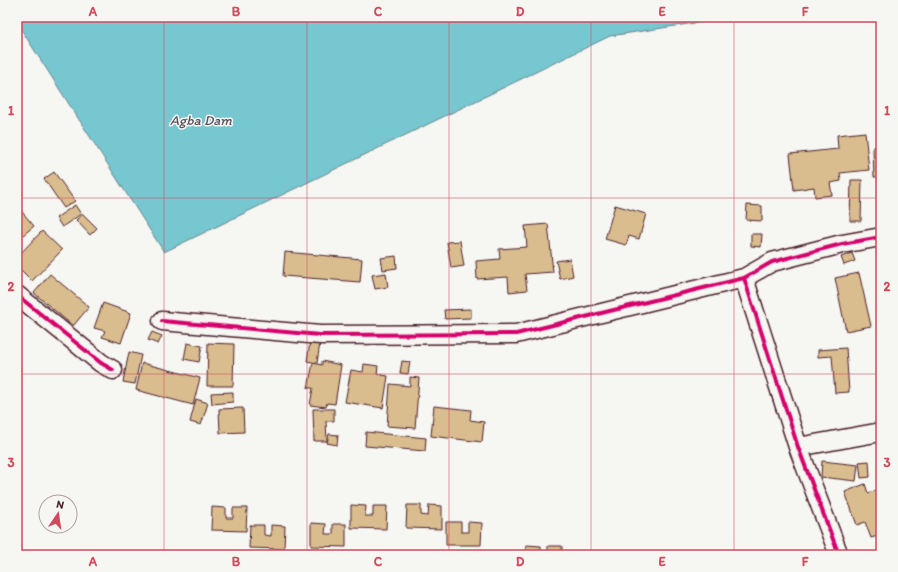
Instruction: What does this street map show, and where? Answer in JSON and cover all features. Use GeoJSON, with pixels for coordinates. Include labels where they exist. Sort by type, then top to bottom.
{"type":"FeatureCollection","features":[{"type":"Feature","properties":{"kind":"street"},"geometry":{"type":"LineString","coordinates":[[162,321],[320,334],[516,334],[744,278],[772,262],[842,244],[881,237]]}},
{"type":"Feature","properties":{"kind":"street"},"geometry":{"type":"LineString","coordinates":[[744,278],[798,448],[839,555]]}},
{"type":"Feature","properties":{"kind":"street"},"geometry":{"type":"LineString","coordinates":[[17,295],[101,363],[113,370]]}},
{"type":"Feature","properties":{"kind":"street"},"geometry":{"type":"LineString","coordinates":[[798,448],[881,432]]}},
{"type":"Feature","properties":{"kind":"water","name":"Agba Dam"},"geometry":{"type":"Polygon","coordinates":[[[17,17],[734,17],[610,36],[164,252],[17,23],[17,17]]]}},
{"type":"Feature","properties":{"kind":"building"},"geometry":{"type":"Polygon","coordinates":[[[865,132],[869,170],[840,173],[841,181],[830,183],[832,195],[815,197],[814,187],[794,190],[790,154],[838,149],[837,135],[865,132]]]}},
{"type":"Feature","properties":{"kind":"building"},"geometry":{"type":"Polygon","coordinates":[[[881,146],[881,177],[874,177],[873,147],[881,146]]]}},
{"type":"Feature","properties":{"kind":"building"},"geometry":{"type":"Polygon","coordinates":[[[54,172],[75,201],[64,208],[44,179],[54,172]]]}},
{"type":"Feature","properties":{"kind":"building"},"geometry":{"type":"Polygon","coordinates":[[[851,180],[862,180],[861,221],[850,221],[851,180]]]}},
{"type":"Feature","properties":{"kind":"building"},"geometry":{"type":"Polygon","coordinates":[[[75,205],[81,214],[62,227],[56,218],[75,205]]]}},
{"type":"Feature","properties":{"kind":"building"},"geometry":{"type":"Polygon","coordinates":[[[615,205],[646,214],[639,239],[629,236],[626,245],[605,239],[615,205]]]}},
{"type":"Feature","properties":{"kind":"building"},"geometry":{"type":"Polygon","coordinates":[[[747,205],[762,206],[762,221],[746,220],[747,205]]]}},
{"type":"Feature","properties":{"kind":"building"},"geometry":{"type":"Polygon","coordinates":[[[17,206],[34,226],[17,240],[17,206]]]}},
{"type":"Feature","properties":{"kind":"building"},"geometry":{"type":"Polygon","coordinates":[[[83,214],[97,228],[90,235],[76,220],[83,214]]]}},
{"type":"Feature","properties":{"kind":"building"},"geometry":{"type":"Polygon","coordinates":[[[548,224],[553,272],[525,274],[527,290],[509,292],[508,277],[477,279],[476,261],[500,259],[499,249],[527,247],[525,226],[548,224]]]}},
{"type":"Feature","properties":{"kind":"building"},"geometry":{"type":"Polygon","coordinates":[[[42,231],[62,250],[32,281],[17,266],[17,257],[42,231]]]}},
{"type":"Feature","properties":{"kind":"building"},"geometry":{"type":"Polygon","coordinates":[[[751,234],[762,234],[761,247],[751,246],[751,234]]]}},
{"type":"Feature","properties":{"kind":"building"},"geometry":{"type":"Polygon","coordinates":[[[460,241],[464,266],[451,268],[447,242],[460,241]]]}},
{"type":"Feature","properties":{"kind":"building"},"geometry":{"type":"Polygon","coordinates":[[[285,252],[362,259],[360,282],[283,276],[285,252]]]}},
{"type":"Feature","properties":{"kind":"building"},"geometry":{"type":"Polygon","coordinates":[[[852,253],[855,261],[844,265],[841,257],[852,253]]]}},
{"type":"Feature","properties":{"kind":"building"},"geometry":{"type":"Polygon","coordinates":[[[396,256],[397,268],[383,270],[381,258],[396,256]]]}},
{"type":"Feature","properties":{"kind":"building"},"geometry":{"type":"Polygon","coordinates":[[[570,259],[573,276],[560,279],[556,261],[570,259]]]}},
{"type":"Feature","properties":{"kind":"building"},"geometry":{"type":"Polygon","coordinates":[[[386,273],[388,287],[375,289],[372,275],[386,273]]]}},
{"type":"Feature","properties":{"kind":"building"},"geometry":{"type":"Polygon","coordinates":[[[859,273],[871,326],[846,331],[835,278],[859,273]]]}},
{"type":"Feature","properties":{"kind":"building"},"geometry":{"type":"Polygon","coordinates":[[[50,274],[89,307],[73,326],[34,293],[50,274]]]}},
{"type":"Feature","properties":{"kind":"building"},"geometry":{"type":"Polygon","coordinates":[[[103,303],[131,313],[121,343],[102,337],[105,331],[94,328],[103,303]]]}},
{"type":"Feature","properties":{"kind":"building"},"geometry":{"type":"Polygon","coordinates":[[[471,309],[471,318],[445,319],[444,310],[471,309]]]}},
{"type":"Feature","properties":{"kind":"building"},"geometry":{"type":"Polygon","coordinates":[[[152,332],[162,336],[158,344],[148,340],[152,332]]]}},
{"type":"Feature","properties":{"kind":"building"},"geometry":{"type":"Polygon","coordinates":[[[310,342],[320,343],[317,363],[307,361],[310,342]]]}},
{"type":"Feature","properties":{"kind":"building"},"geometry":{"type":"Polygon","coordinates":[[[187,343],[202,346],[199,362],[184,359],[187,343]]]}},
{"type":"Feature","properties":{"kind":"building"},"geometry":{"type":"Polygon","coordinates":[[[208,343],[234,344],[233,386],[207,386],[208,343]]]}},
{"type":"Feature","properties":{"kind":"building"},"geometry":{"type":"Polygon","coordinates":[[[846,348],[849,392],[835,393],[832,356],[818,357],[818,350],[846,348]]]}},
{"type":"Feature","properties":{"kind":"building"},"geometry":{"type":"Polygon","coordinates":[[[129,352],[141,355],[135,384],[123,382],[129,352]]]}},
{"type":"Feature","properties":{"kind":"building"},"geometry":{"type":"Polygon","coordinates":[[[322,361],[341,365],[335,404],[327,403],[326,407],[310,405],[313,388],[308,388],[313,363],[322,365],[322,361]]]}},
{"type":"Feature","properties":{"kind":"building"},"geometry":{"type":"Polygon","coordinates":[[[402,361],[410,362],[408,374],[400,373],[402,361]]]}},
{"type":"Feature","properties":{"kind":"building"},"geometry":{"type":"Polygon","coordinates":[[[142,363],[200,378],[193,405],[136,390],[142,363]]]}},
{"type":"Feature","properties":{"kind":"building"},"geometry":{"type":"Polygon","coordinates":[[[364,364],[378,366],[377,374],[388,376],[383,408],[345,402],[351,370],[363,372],[364,364]]]}},
{"type":"Feature","properties":{"kind":"building"},"geometry":{"type":"Polygon","coordinates":[[[410,377],[419,378],[415,428],[387,426],[390,384],[410,386],[410,377]]]}},
{"type":"Feature","properties":{"kind":"building"},"geometry":{"type":"Polygon","coordinates":[[[233,392],[233,402],[212,404],[211,393],[233,392]]]}},
{"type":"Feature","properties":{"kind":"building"},"geometry":{"type":"Polygon","coordinates":[[[196,399],[208,403],[201,425],[190,422],[196,399]]]}},
{"type":"Feature","properties":{"kind":"building"},"geometry":{"type":"Polygon","coordinates":[[[434,406],[471,410],[470,420],[484,422],[482,442],[431,436],[434,406]]]}},
{"type":"Feature","properties":{"kind":"building"},"geometry":{"type":"Polygon","coordinates":[[[243,408],[244,432],[220,433],[219,409],[243,408]]]}},
{"type":"Feature","properties":{"kind":"building"},"geometry":{"type":"Polygon","coordinates":[[[313,409],[334,409],[334,421],[326,421],[327,441],[314,441],[313,409]]]}},
{"type":"Feature","properties":{"kind":"building"},"geometry":{"type":"Polygon","coordinates":[[[366,432],[426,438],[425,451],[365,446],[366,432]]]}},
{"type":"Feature","properties":{"kind":"building"},"geometry":{"type":"Polygon","coordinates":[[[329,434],[338,435],[337,445],[327,443],[329,434]]]}},
{"type":"Feature","properties":{"kind":"building"},"geometry":{"type":"Polygon","coordinates":[[[822,461],[858,465],[856,481],[821,477],[822,461]]]}},
{"type":"Feature","properties":{"kind":"building"},"geometry":{"type":"Polygon","coordinates":[[[869,461],[870,477],[861,478],[859,462],[869,461]]]}},
{"type":"Feature","properties":{"kind":"building"},"geometry":{"type":"Polygon","coordinates":[[[865,484],[868,493],[877,490],[881,500],[881,535],[871,538],[865,522],[857,525],[845,492],[865,484]]]}},
{"type":"Feature","properties":{"kind":"building"},"geometry":{"type":"Polygon","coordinates":[[[351,505],[366,506],[365,516],[373,516],[373,506],[387,506],[386,529],[351,528],[351,505]]]}},
{"type":"Feature","properties":{"kind":"building"},"geometry":{"type":"Polygon","coordinates":[[[407,505],[421,505],[421,515],[428,516],[429,505],[442,506],[442,529],[406,528],[407,505]]]}},
{"type":"Feature","properties":{"kind":"building"},"geometry":{"type":"Polygon","coordinates":[[[212,507],[226,508],[226,518],[233,518],[233,508],[247,508],[246,531],[211,530],[212,507]]]}},
{"type":"Feature","properties":{"kind":"building"},"geometry":{"type":"Polygon","coordinates":[[[446,522],[461,522],[461,532],[468,532],[468,522],[482,523],[481,545],[446,545],[446,522]]]}},
{"type":"Feature","properties":{"kind":"building"},"geometry":{"type":"Polygon","coordinates":[[[311,523],[326,524],[325,534],[333,534],[333,524],[346,524],[346,547],[311,546],[311,523]]]}},
{"type":"Feature","properties":{"kind":"building"},"geometry":{"type":"Polygon","coordinates":[[[250,525],[264,525],[264,535],[271,536],[271,525],[285,526],[284,549],[249,548],[250,525]]]}},
{"type":"Feature","properties":{"kind":"building"},"geometry":{"type":"Polygon","coordinates":[[[526,545],[541,546],[541,555],[526,555],[526,545]]]}},
{"type":"Feature","properties":{"kind":"building"},"geometry":{"type":"Polygon","coordinates":[[[548,546],[562,546],[562,555],[548,555],[548,546]]]}},
{"type":"Feature","properties":{"kind":"cycle path"},"geometry":{"type":"LineString","coordinates":[[162,321],[320,335],[516,334],[744,278],[772,262],[842,244],[881,237]]}},
{"type":"Feature","properties":{"kind":"cycle path"},"geometry":{"type":"LineString","coordinates":[[744,278],[798,447],[839,555]]}},
{"type":"Feature","properties":{"kind":"cycle path"},"geometry":{"type":"LineString","coordinates":[[17,295],[101,363],[113,370]]}}]}
